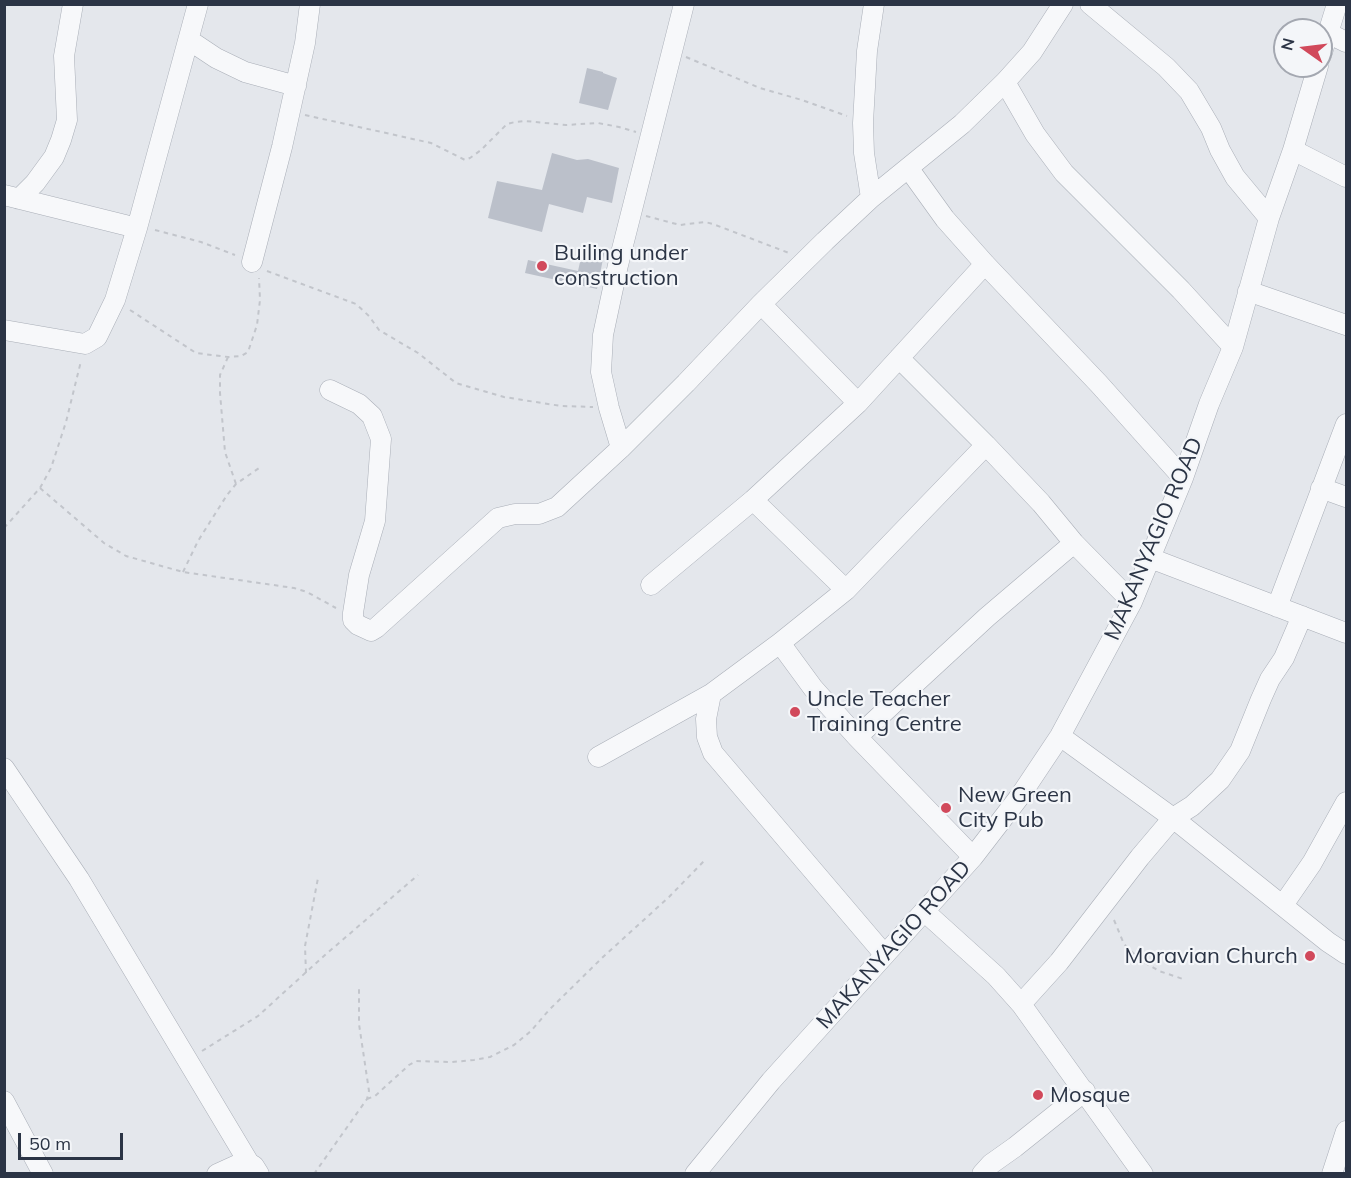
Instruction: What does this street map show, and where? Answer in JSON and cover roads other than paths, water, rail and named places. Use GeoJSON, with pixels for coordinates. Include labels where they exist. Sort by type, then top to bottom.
{"type":"FeatureCollection","features":[{"type":"Feature","properties":{"kind":"street"},"geometry":{"type":"LineString","coordinates":[[12,197],[35,183],[54,157],[61,140],[67,120],[64,56],[73,4]]}},
{"type":"Feature","properties":{"kind":"street"},"geometry":{"type":"LineString","coordinates":[[4,330],[85,344],[97,337],[115,300],[138,226],[198,4]]}},
{"type":"Feature","properties":{"kind":"street"},"geometry":{"type":"LineString","coordinates":[[255,264],[305,44],[309,4]]}},
{"type":"Feature","properties":{"kind":"street"},"geometry":{"type":"LineString","coordinates":[[621,448],[601,372],[603,335],[684,4]]}},
{"type":"Feature","properties":{"kind":"street"},"geometry":{"type":"LineString","coordinates":[[871,198],[864,153],[863,123],[867,51],[874,4]]}},
{"type":"Feature","properties":{"kind":"street"},"geometry":{"type":"LineString","coordinates":[[330,390],[359,404],[372,416],[381,439],[375,521],[359,575],[352,613],[353,620],[365,630],[371,631],[498,518],[515,514],[539,514],[557,507],[621,448],[686,383],[805,259],[871,198],[962,124],[1005,82],[1032,52],[1063,4]]}},
{"type":"Feature","properties":{"kind":"street"},"geometry":{"type":"LineString","coordinates":[[1090,4],[1166,67],[1189,91],[1235,177],[1269,218]]}},
{"type":"Feature","properties":{"kind":"street"},"geometry":{"type":"LineString","coordinates":[[1333,35],[1347,42]]}},
{"type":"Feature","properties":{"kind":"street"},"geometry":{"type":"LineString","coordinates":[[189,40],[216,58],[245,72],[296,86]]}},
{"type":"Feature","properties":{"kind":"street","name":"MAKANYAGIO ROAD"},"geometry":{"type":"LineString","coordinates":[[695,1173],[771,1082],[973,857],[1020,795],[1060,736],[1132,602],[1183,478],[1209,404],[1233,348],[1269,218],[1293,150],[1314,78]]}},
{"type":"Feature","properties":{"kind":"street"},"geometry":{"type":"LineString","coordinates":[[1005,82],[1035,134],[1064,172],[1181,291],[1233,348]]}},
{"type":"Feature","properties":{"kind":"street"},"geometry":{"type":"LineString","coordinates":[[1293,150],[1347,177]]}},
{"type":"Feature","properties":{"kind":"street"},"geometry":{"type":"LineString","coordinates":[[909,169],[945,219],[1183,478]]}},
{"type":"Feature","properties":{"kind":"street"},"geometry":{"type":"LineString","coordinates":[[12,197],[138,226]]}},
{"type":"Feature","properties":{"kind":"street"},"geometry":{"type":"LineString","coordinates":[[651,585],[753,500],[858,403],[985,264]]}},
{"type":"Feature","properties":{"kind":"street"},"geometry":{"type":"LineString","coordinates":[[1248,291],[1347,325]]}},
{"type":"Feature","properties":{"kind":"street"},"geometry":{"type":"LineString","coordinates":[[761,304],[858,403]]}},
{"type":"Feature","properties":{"kind":"street"},"geometry":{"type":"LineString","coordinates":[[899,358],[986,445],[1041,503],[1074,543],[1132,602]]}},
{"type":"Feature","properties":{"kind":"street"},"geometry":{"type":"LineString","coordinates":[[1277,607],[1347,424]]}},
{"type":"Feature","properties":{"kind":"street"},"geometry":{"type":"LineString","coordinates":[[598,757],[711,694],[846,590],[986,445]]}},
{"type":"Feature","properties":{"kind":"street"},"geometry":{"type":"LineString","coordinates":[[1321,488],[1347,497]]}},
{"type":"Feature","properties":{"kind":"street"},"geometry":{"type":"LineString","coordinates":[[753,500],[846,590]]}},
{"type":"Feature","properties":{"kind":"street"},"geometry":{"type":"LineString","coordinates":[[857,738],[987,617],[1074,543]]}},
{"type":"Feature","properties":{"kind":"street"},"geometry":{"type":"LineString","coordinates":[[1150,558],[1347,633]]}},
{"type":"Feature","properties":{"kind":"street"},"geometry":{"type":"LineString","coordinates":[[1021,1004],[1059,962],[1173,818],[1192,806],[1220,780],[1240,751],[1265,689],[1284,658],[1302,616]]}},
{"type":"Feature","properties":{"kind":"street"},"geometry":{"type":"LineString","coordinates":[[780,643],[813,688],[857,738],[973,857]]}},
{"type":"Feature","properties":{"kind":"street"},"geometry":{"type":"LineString","coordinates":[[711,694],[706,719],[707,737],[713,753],[884,954]]}},
{"type":"Feature","properties":{"kind":"street"},"geometry":{"type":"LineString","coordinates":[[1060,736],[1173,818],[1328,942],[1347,954]]}},
{"type":"Feature","properties":{"kind":"street"},"geometry":{"type":"LineString","coordinates":[[4,768],[79,879],[254,1168]]}},
{"type":"Feature","properties":{"kind":"street"},"geometry":{"type":"LineString","coordinates":[[1283,905],[1312,863],[1347,802]]}},
{"type":"Feature","properties":{"kind":"street"},"geometry":{"type":"LineString","coordinates":[[924,911],[996,976],[1021,1004],[1143,1173]]}},
{"type":"Feature","properties":{"kind":"street"},"geometry":{"type":"LineString","coordinates":[[982,1173],[1085,1091]]}},
{"type":"Feature","properties":{"kind":"street"},"geometry":{"type":"LineString","coordinates":[[4,1101],[44,1173]]}},
{"type":"Feature","properties":{"kind":"street"},"geometry":{"type":"LineString","coordinates":[[1332,1173],[1347,1131]]}},
{"type":"Feature","properties":{"kind":"street"},"geometry":{"type":"LineString","coordinates":[[217,1173],[239,1164],[254,1168]]}},
{"type":"Feature","properties":{"kind":"place","name":"Builing under construction"},"geometry":{"type":"Point","coordinates":[542,266]}},
{"type":"Feature","properties":{"kind":"place","name":"Uncle Teacher Training Centre"},"geometry":{"type":"Point","coordinates":[795,712]}},
{"type":"Feature","properties":{"kind":"place","name":"New Green City Pub"},"geometry":{"type":"Point","coordinates":[946,808]}},
{"type":"Feature","properties":{"kind":"place","name":"Moravian Church"},"geometry":{"type":"Point","coordinates":[1310,956]}},
{"type":"Feature","properties":{"kind":"place","name":"Mosque"},"geometry":{"type":"Point","coordinates":[1038,1095]}}]}
